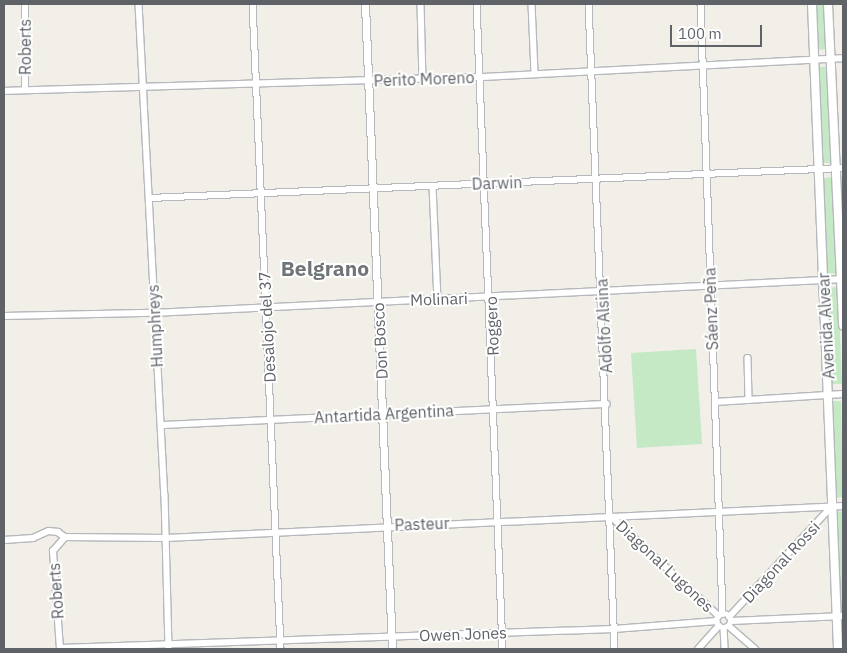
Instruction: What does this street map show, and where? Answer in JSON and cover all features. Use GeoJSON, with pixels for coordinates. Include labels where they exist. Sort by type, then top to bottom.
{"type":"FeatureCollection","features":[{"type":"Feature","properties":{"kind":"main road","name":"Avenida Alvear"},"geometry":{"type":"LineString","coordinates":[[812,4],[832,506],[840,616],[838,649]]}},
{"type":"Feature","properties":{"kind":"main road","name":"Avenida Alvear"},"geometry":{"type":"LineString","coordinates":[[828,4],[830,59],[840,168],[843,326]]}},
{"type":"Feature","properties":{"kind":"street","name":"Roberts"},"geometry":{"type":"LineString","coordinates":[[25,4],[25,90]]}},
{"type":"Feature","properties":{"kind":"street","name":"Humphreys"},"geometry":{"type":"LineString","coordinates":[[140,4],[141,85],[150,198],[153,313],[161,425],[169,647]]}},
{"type":"Feature","properties":{"kind":"street","name":"Desalojo del 37"},"geometry":{"type":"LineString","coordinates":[[253,4],[281,649]]}},
{"type":"Feature","properties":{"kind":"street","name":"Don Bosco"},"geometry":{"type":"LineString","coordinates":[[365,4],[370,80],[372,190],[392,649]]}},
{"type":"Feature","properties":{"kind":"street"},"geometry":{"type":"LineString","coordinates":[[420,4],[423,79]]}},
{"type":"Feature","properties":{"kind":"street","name":"Roggero"},"geometry":{"type":"LineString","coordinates":[[477,4],[491,297],[503,649]]}},
{"type":"Feature","properties":{"kind":"street"},"geometry":{"type":"LineString","coordinates":[[532,4],[535,74]]}},
{"type":"Feature","properties":{"kind":"street","name":"Adolfo Alsina"},"geometry":{"type":"LineString","coordinates":[[589,4],[607,404],[615,649]]}},
{"type":"Feature","properties":{"kind":"street","name":"Sáenz Peña"},"geometry":{"type":"LineString","coordinates":[[701,4],[708,176],[710,288],[722,511],[725,649]]}},
{"type":"Feature","properties":{"kind":"street","name":"Perito Moreno"},"geometry":{"type":"LineString","coordinates":[[4,91],[141,85],[256,84],[481,77],[843,58]]}},
{"type":"Feature","properties":{"kind":"street","name":"Darwin"},"geometry":{"type":"LineString","coordinates":[[150,198],[708,176],[840,168]]}},
{"type":"Feature","properties":{"kind":"street"},"geometry":{"type":"LineString","coordinates":[[433,186],[438,299]]}},
{"type":"Feature","properties":{"kind":"street","name":"Molinari"},"geometry":{"type":"LineString","coordinates":[[4,316],[153,313],[378,301],[710,288],[842,279]]}},
{"type":"Feature","properties":{"kind":"street"},"geometry":{"type":"LineString","coordinates":[[748,358],[749,400]]}},
{"type":"Feature","properties":{"kind":"street"},"geometry":{"type":"LineString","coordinates":[[716,402],[843,394]]}},
{"type":"Feature","properties":{"kind":"street","name":"Antartida Argentina"},"geometry":{"type":"LineString","coordinates":[[161,425],[383,415],[495,407],[607,404]]}},
{"type":"Feature","properties":{"kind":"street","name":"Diagonal Rossi"},"geometry":{"type":"LineString","coordinates":[[698,649],[832,506]]}},
{"type":"Feature","properties":{"kind":"street","name":"Pasteur"},"geometry":{"type":"LineString","coordinates":[[4,540],[33,538],[49,531],[58,532],[64,537],[166,538],[275,530],[843,506]]}},
{"type":"Feature","properties":{"kind":"street","name":"Diagonal Lugones"},"geometry":{"type":"LineString","coordinates":[[611,516],[755,649]]}},
{"type":"Feature","properties":{"kind":"street","name":"Roberts"},"geometry":{"type":"LineString","coordinates":[[60,648],[53,551],[64,537]]}},
{"type":"Feature","properties":{"kind":"street","name":"Owen Jones"},"geometry":{"type":"LineString","coordinates":[[60,648],[169,647],[280,640],[614,629],[724,621],[840,616]]}},
{"type":"Feature","properties":{"kind":"green space"},"geometry":{"type":"Polygon","coordinates":[[[814,4],[825,4],[827,49],[817,50],[814,4]]]}},
{"type":"Feature","properties":{"kind":"green space"},"geometry":{"type":"Polygon","coordinates":[[[817,67],[828,67],[832,163],[822,163],[817,67]]]}},
{"type":"Feature","properties":{"kind":"green space"},"geometry":{"type":"Polygon","coordinates":[[[834,177],[838,273],[828,274],[823,178],[834,177]]]}},
{"type":"Feature","properties":{"kind":"green space"},"geometry":{"type":"Polygon","coordinates":[[[838,287],[842,384],[832,384],[827,288],[838,287]]]}},
{"type":"Feature","properties":{"kind":"green space"},"geometry":{"type":"Polygon","coordinates":[[[696,349],[702,444],[637,448],[631,353],[696,349]]]}},
{"type":"Feature","properties":{"kind":"green space"},"geometry":{"type":"Polygon","coordinates":[[[830,401],[841,401],[843,497],[835,498],[830,401]]]}},
{"type":"Feature","properties":{"kind":"green space"},"geometry":{"type":"Polygon","coordinates":[[[843,511],[843,608],[840,608],[836,512],[843,511]]]}},
{"type":"Feature","properties":{"kind":"district","name":"Belgrano"},"geometry":{"type":"Point","coordinates":[325,268]}}]}
